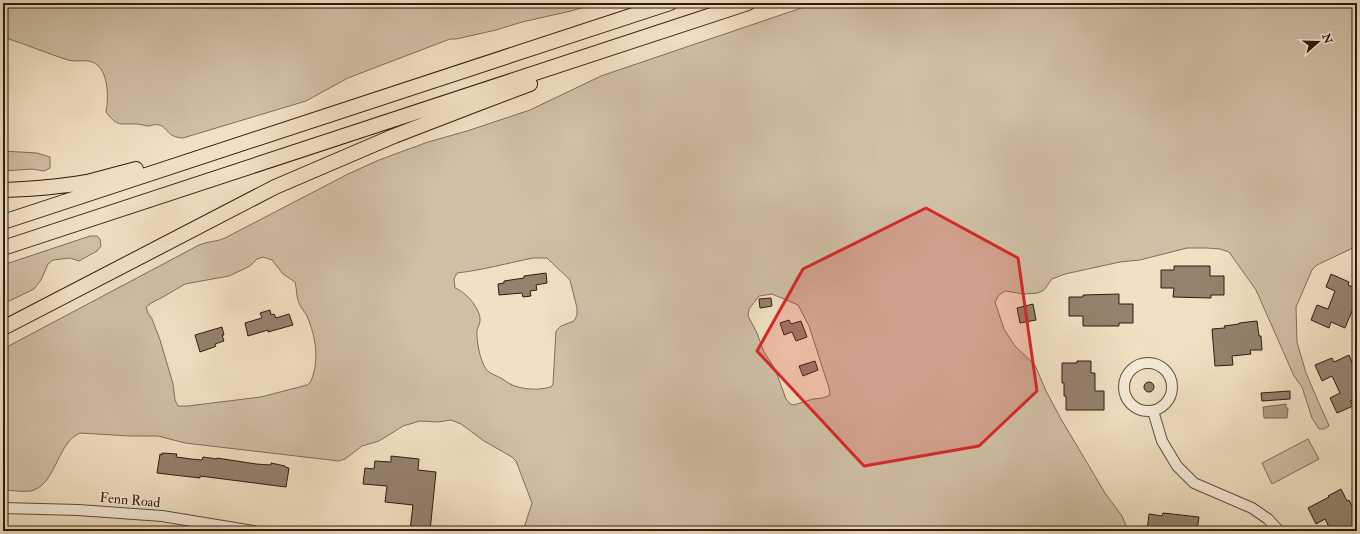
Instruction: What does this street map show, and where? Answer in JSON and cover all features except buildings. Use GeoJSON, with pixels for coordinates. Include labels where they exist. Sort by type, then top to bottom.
{"type":"FeatureCollection","features":[{"type":"Feature","properties":{"kind":"highway"},"geometry":{"type":"LineString","coordinates":[[3,222],[670,3]]}},
{"type":"Feature","properties":{"kind":"highway"},"geometry":{"type":"LineString","coordinates":[[3,248],[748,3]]}},
{"type":"Feature","properties":{"kind":"highway"},"geometry":{"type":"LineString","coordinates":[[3,328],[294,178],[470,106],[582,67],[634,40]]}},
{"type":"Feature","properties":{"kind":"highway"},"geometry":{"type":"LineString","coordinates":[[3,190],[45,188],[76,184],[145,167],[195,159]]}},
{"type":"Feature","properties":{"kind":"street"},"geometry":{"type":"LineString","coordinates":[[1142,363],[1157,364],[1168,373],[1171,379],[1173,388],[1171,396],[1161,409],[1153,412],[1144,412],[1137,409],[1130,404],[1126,397],[1124,388],[1125,380],[1129,372],[1142,363]]}},
{"type":"Feature","properties":{"kind":"street"},"geometry":{"type":"LineString","coordinates":[[1153,412],[1162,441],[1177,466],[1194,483],[1252,508],[1268,519],[1279,531]]}},
{"type":"Feature","properties":{"kind":"street","name":"Fenn Road"},"geometry":{"type":"LineString","coordinates":[[3,508],[96,511],[162,516],[253,531]]}},
{"type":"Feature","properties":{"kind":"highlighted area"},"geometry":{"type":"Polygon","coordinates":[[[926,208],[1018,258],[1037,391],[979,446],[864,466],[757,351],[803,269],[926,208]]]}},
{"type":"Feature","properties":{"kind":"shaded area"},"geometry":{"type":"Polygon","coordinates":[[[3,3],[597,3],[496,30],[450,39],[348,78],[306,101],[183,138],[173,136],[165,128],[159,125],[149,126],[117,123],[106,112],[107,90],[104,75],[101,69],[96,64],[89,61],[68,60],[3,37],[3,3]]]}},
{"type":"Feature","properties":{"kind":"shaded area"},"geometry":{"type":"Polygon","coordinates":[[[816,3],[1357,3],[1357,246],[1317,265],[1312,270],[1296,307],[1297,342],[1306,373],[1329,426],[1324,429],[1319,429],[1312,418],[1302,387],[1294,376],[1256,290],[1229,252],[1220,249],[1187,248],[1140,260],[1120,262],[1065,274],[1052,279],[1044,290],[1038,293],[1024,294],[1005,291],[999,295],[995,302],[1004,329],[1015,346],[1035,365],[1046,391],[1061,419],[1105,493],[1122,516],[1128,531],[523,531],[532,503],[516,461],[512,457],[484,441],[461,424],[451,420],[438,422],[420,421],[403,426],[379,441],[362,446],[345,459],[339,461],[185,443],[158,436],[80,433],[67,445],[47,479],[41,486],[31,491],[3,490],[3,349],[199,245],[225,238],[348,174],[379,160],[428,142],[530,110],[601,76],[816,3]],[[263,257],[257,259],[250,266],[229,276],[185,284],[146,307],[160,340],[173,384],[175,400],[178,406],[261,397],[310,383],[315,367],[315,341],[307,316],[298,301],[295,282],[283,274],[272,260],[263,257]],[[533,258],[457,273],[454,279],[455,288],[468,297],[480,316],[477,330],[478,344],[480,356],[486,369],[514,386],[527,389],[539,389],[551,387],[553,384],[556,331],[561,326],[574,321],[577,315],[577,308],[570,280],[547,258],[533,258]],[[772,294],[759,296],[749,309],[748,316],[757,333],[764,352],[775,369],[786,399],[790,404],[794,405],[830,395],[809,326],[798,305],[772,294]]]}},
{"type":"Feature","properties":{"kind":"shaded area"},"geometry":{"type":"Polygon","coordinates":[[[3,151],[37,153],[50,157],[50,168],[44,171],[32,169],[3,171],[3,151]]]}},
{"type":"Feature","properties":{"kind":"shaded area"},"geometry":{"type":"Polygon","coordinates":[[[90,236],[97,236],[100,239],[101,246],[97,251],[79,261],[70,258],[53,260],[48,264],[41,280],[34,289],[3,304],[3,265],[90,236]]]}},
{"type":"Feature","properties":{"kind":"shaded area"},"geometry":{"type":"Polygon","coordinates":[[[1286,404],[1286,408],[1288,408],[1287,418],[1264,418],[1263,407],[1286,404]]]}},
{"type":"Feature","properties":{"kind":"shaded area"},"geometry":{"type":"Polygon","coordinates":[[[1308,439],[1319,459],[1272,484],[1262,463],[1308,439]]]}}]}
